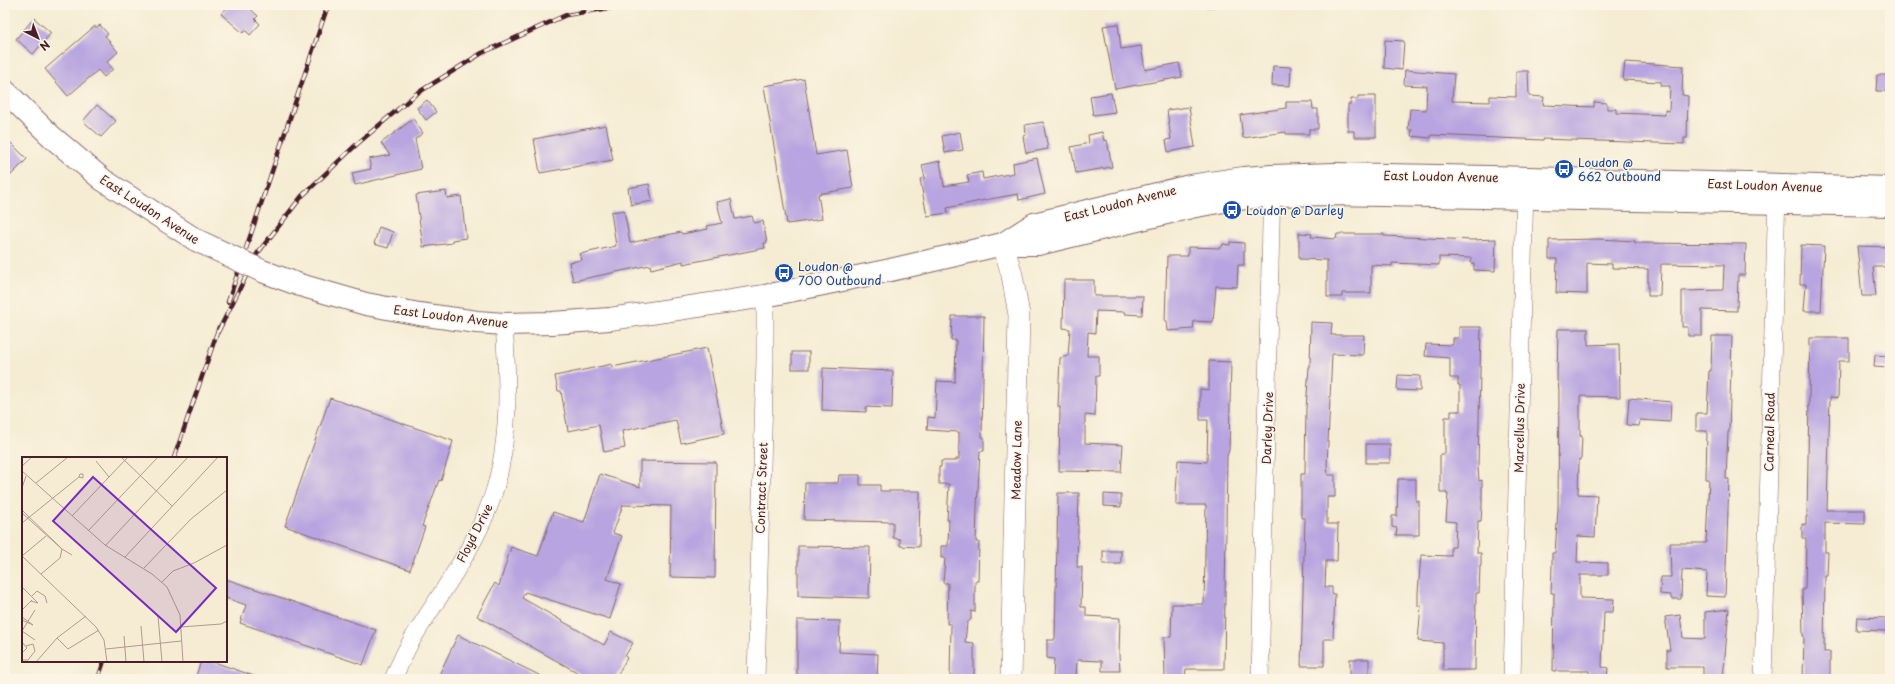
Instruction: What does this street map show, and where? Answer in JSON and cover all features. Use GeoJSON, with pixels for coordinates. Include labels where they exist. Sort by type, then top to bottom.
{"type":"FeatureCollection","features":[{"type":"Feature","properties":{"kind":"main road","name":"East Loudon Avenue"},"geometry":{"type":"LineString","coordinates":[[5,91],[52,137],[103,180],[196,240],[262,271],[300,285],[366,304],[419,314],[504,324],[552,324],[610,319],[764,296],[886,271],[1003,244],[1038,244],[1191,207],[1246,197],[1272,186],[1525,188],[1776,194],[1890,205]]}},
{"type":"Feature","properties":{"kind":"main road","name":"East Loudon Avenue"},"geometry":{"type":"LineString","coordinates":[[1776,194],[1890,188]]}},
{"type":"Feature","properties":{"kind":"street","name":"Darley Drive"},"geometry":{"type":"LineString","coordinates":[[1260,679],[1272,186]]}},
{"type":"Feature","properties":{"kind":"street","name":"Marcellus Drive"},"geometry":{"type":"LineString","coordinates":[[1512,679],[1525,188]]}},
{"type":"Feature","properties":{"kind":"street","name":"Carneal Road"},"geometry":{"type":"LineString","coordinates":[[1763,679],[1776,194]]}},
{"type":"Feature","properties":{"kind":"street","name":"Meadow Lane"},"geometry":{"type":"LineString","coordinates":[[1003,244],[1012,275],[1019,316],[1011,679]]}},
{"type":"Feature","properties":{"kind":"street","name":"Contract Street"},"geometry":{"type":"LineString","coordinates":[[756,679],[765,359],[764,296]]}},
{"type":"Feature","properties":{"kind":"street","name":"Floyd Drive"},"geometry":{"type":"LineString","coordinates":[[393,679],[412,640],[479,529],[493,496],[502,461],[505,437],[508,381],[504,324]]}},
{"type":"Feature","properties":{"kind":"building"},"geometry":{"type":"Polygon","coordinates":[[[229,5],[246,5],[258,16],[255,19],[260,24],[250,35],[245,30],[243,33],[221,14],[229,5]]]}},
{"type":"Feature","properties":{"kind":"building"},"geometry":{"type":"Polygon","coordinates":[[[34,18],[51,33],[33,54],[16,39],[34,18]]]}},
{"type":"Feature","properties":{"kind":"building"},"geometry":{"type":"Polygon","coordinates":[[[1118,24],[1121,49],[1141,46],[1145,70],[1179,63],[1182,77],[1115,89],[1103,26],[1118,24]]]}},
{"type":"Feature","properties":{"kind":"building"},"geometry":{"type":"Polygon","coordinates":[[[100,25],[108,34],[105,36],[118,52],[107,62],[113,69],[104,77],[98,70],[68,96],[45,69],[95,26],[96,28],[100,25]]]}},
{"type":"Feature","properties":{"kind":"building"},"geometry":{"type":"Polygon","coordinates":[[[1385,40],[1404,41],[1402,70],[1384,68],[1385,40]]]}},
{"type":"Feature","properties":{"kind":"building"},"geometry":{"type":"Polygon","coordinates":[[[1625,62],[1683,66],[1682,95],[1688,96],[1687,138],[1684,138],[1684,144],[1431,135],[1431,138],[1411,136],[1412,130],[1408,130],[1410,109],[1426,110],[1427,86],[1404,85],[1405,70],[1454,74],[1452,101],[1490,102],[1490,96],[1516,97],[1516,71],[1528,71],[1529,96],[1544,97],[1543,105],[1594,107],[1594,102],[1607,103],[1607,109],[1616,109],[1616,113],[1665,115],[1665,110],[1669,111],[1670,86],[1660,86],[1661,82],[1623,80],[1625,62]]]}},
{"type":"Feature","properties":{"kind":"building"},"geometry":{"type":"Polygon","coordinates":[[[1273,66],[1291,67],[1290,86],[1272,85],[1273,66]]]}},
{"type":"Feature","properties":{"kind":"building"},"geometry":{"type":"Polygon","coordinates":[[[1877,75],[1890,75],[1890,91],[1876,91],[1877,75]]]}},
{"type":"Feature","properties":{"kind":"building"},"geometry":{"type":"Polygon","coordinates":[[[804,79],[816,155],[847,150],[853,188],[818,194],[822,219],[787,224],[764,86],[804,79]]]}},
{"type":"Feature","properties":{"kind":"building"},"geometry":{"type":"Polygon","coordinates":[[[1111,93],[1115,112],[1093,115],[1090,96],[1111,93]]]}},
{"type":"Feature","properties":{"kind":"building"},"geometry":{"type":"Polygon","coordinates":[[[1358,96],[1376,96],[1376,137],[1354,137],[1354,131],[1348,131],[1348,104],[1351,104],[1351,99],[1358,99],[1358,96]]]}},
{"type":"Feature","properties":{"kind":"building"},"geometry":{"type":"Polygon","coordinates":[[[427,100],[436,112],[426,120],[417,108],[427,100]]]}},
{"type":"Feature","properties":{"kind":"building"},"geometry":{"type":"Polygon","coordinates":[[[1286,102],[1312,102],[1313,109],[1318,109],[1318,129],[1309,129],[1309,134],[1286,134],[1286,132],[1243,138],[1240,115],[1286,108],[1286,102]]]}},
{"type":"Feature","properties":{"kind":"building"},"geometry":{"type":"Polygon","coordinates":[[[97,105],[116,121],[101,137],[83,121],[97,105]]]}},
{"type":"Feature","properties":{"kind":"building"},"geometry":{"type":"Polygon","coordinates":[[[1189,107],[1195,147],[1168,152],[1166,140],[1171,139],[1167,110],[1189,107]]]}},
{"type":"Feature","properties":{"kind":"building"},"geometry":{"type":"Polygon","coordinates":[[[413,119],[423,133],[415,139],[421,169],[355,185],[352,173],[371,169],[369,159],[390,155],[381,143],[413,119]]]}},
{"type":"Feature","properties":{"kind":"building"},"geometry":{"type":"Polygon","coordinates":[[[1043,122],[1048,149],[1026,153],[1023,136],[1026,135],[1025,125],[1043,122]]]}},
{"type":"Feature","properties":{"kind":"building"},"geometry":{"type":"Polygon","coordinates":[[[606,125],[613,160],[540,173],[534,139],[606,125]]]}},
{"type":"Feature","properties":{"kind":"building"},"geometry":{"type":"Polygon","coordinates":[[[960,132],[963,150],[945,153],[942,136],[960,132]]]}},
{"type":"Feature","properties":{"kind":"building"},"geometry":{"type":"Polygon","coordinates":[[[1102,132],[1104,141],[1107,140],[1112,167],[1076,173],[1071,147],[1089,143],[1088,135],[1102,132]]]}},
{"type":"Feature","properties":{"kind":"building"},"geometry":{"type":"Polygon","coordinates":[[[5,137],[27,159],[5,181],[5,137]]]}},
{"type":"Feature","properties":{"kind":"building"},"geometry":{"type":"Polygon","coordinates":[[[1037,158],[1045,194],[1019,200],[1018,194],[990,199],[947,208],[948,213],[927,216],[920,179],[925,178],[922,165],[940,161],[944,186],[969,182],[967,175],[982,172],[983,179],[1014,173],[1013,163],[1037,158]]]}},
{"type":"Feature","properties":{"kind":"building"},"geometry":{"type":"Polygon","coordinates":[[[649,184],[652,201],[631,205],[628,188],[649,184]]]}},
{"type":"Feature","properties":{"kind":"building"},"geometry":{"type":"Polygon","coordinates":[[[446,191],[447,198],[461,196],[466,238],[452,240],[452,243],[423,247],[416,195],[446,191]]]}},
{"type":"Feature","properties":{"kind":"building"},"geometry":{"type":"Polygon","coordinates":[[[731,199],[735,219],[752,216],[754,223],[763,221],[767,243],[764,243],[765,248],[683,264],[683,261],[651,269],[650,265],[573,281],[569,262],[582,260],[580,254],[616,246],[611,212],[624,210],[630,243],[681,232],[682,234],[708,229],[707,226],[722,223],[717,202],[731,199]]]}},
{"type":"Feature","properties":{"kind":"building"},"geometry":{"type":"Polygon","coordinates":[[[379,227],[393,232],[388,248],[374,244],[379,227]]]}},
{"type":"Feature","properties":{"kind":"building"},"geometry":{"type":"Polygon","coordinates":[[[1299,233],[1312,234],[1311,237],[1336,239],[1337,234],[1384,234],[1384,236],[1472,240],[1496,239],[1495,271],[1474,270],[1474,263],[1471,263],[1472,258],[1439,257],[1439,265],[1392,263],[1392,266],[1371,265],[1371,293],[1342,293],[1342,297],[1327,297],[1327,260],[1299,259],[1299,233]]]}},
{"type":"Feature","properties":{"kind":"building"},"geometry":{"type":"Polygon","coordinates":[[[1598,239],[1635,241],[1635,243],[1746,244],[1745,275],[1738,275],[1737,311],[1702,310],[1702,336],[1688,336],[1688,327],[1682,327],[1682,291],[1723,290],[1724,265],[1661,264],[1660,296],[1648,296],[1648,269],[1612,268],[1612,264],[1587,263],[1587,294],[1556,293],[1557,259],[1549,259],[1549,240],[1598,239]]]}},
{"type":"Feature","properties":{"kind":"building"},"geometry":{"type":"Polygon","coordinates":[[[1230,242],[1244,243],[1244,265],[1238,265],[1237,287],[1216,286],[1213,322],[1194,321],[1193,329],[1168,331],[1167,321],[1165,321],[1167,256],[1188,256],[1188,247],[1220,248],[1223,244],[1230,245],[1230,242]]]}},
{"type":"Feature","properties":{"kind":"building"},"geometry":{"type":"Polygon","coordinates":[[[1801,245],[1824,246],[1821,311],[1804,311],[1806,284],[1800,284],[1801,245]]]}},
{"type":"Feature","properties":{"kind":"building"},"geometry":{"type":"Polygon","coordinates":[[[1857,246],[1890,247],[1890,267],[1873,267],[1876,296],[1862,296],[1857,246]]]}},
{"type":"Feature","properties":{"kind":"building"},"geometry":{"type":"Polygon","coordinates":[[[1064,280],[1094,280],[1094,296],[1143,296],[1142,315],[1125,314],[1125,312],[1096,311],[1095,333],[1088,332],[1087,356],[1099,356],[1099,376],[1096,376],[1095,416],[1085,415],[1085,443],[1123,445],[1121,472],[1059,471],[1060,407],[1058,407],[1060,358],[1068,356],[1070,329],[1063,328],[1064,280]]]}},
{"type":"Feature","properties":{"kind":"building"},"geometry":{"type":"Polygon","coordinates":[[[952,316],[984,316],[982,437],[984,437],[984,451],[980,451],[977,507],[976,542],[979,542],[978,581],[975,581],[975,612],[971,611],[971,619],[967,623],[965,642],[974,643],[974,679],[950,679],[951,624],[947,624],[948,583],[943,583],[945,558],[941,558],[941,546],[948,546],[949,520],[947,520],[949,484],[939,484],[939,467],[941,467],[941,461],[956,461],[956,459],[959,459],[959,432],[927,430],[928,417],[935,418],[937,381],[955,382],[956,340],[951,340],[952,316]]]}},
{"type":"Feature","properties":{"kind":"building"},"geometry":{"type":"Polygon","coordinates":[[[1311,322],[1332,323],[1331,335],[1364,335],[1363,355],[1332,354],[1327,465],[1328,475],[1335,475],[1335,497],[1327,497],[1327,524],[1338,524],[1337,561],[1326,561],[1325,587],[1332,587],[1332,594],[1335,594],[1333,639],[1324,639],[1324,666],[1301,666],[1305,518],[1301,518],[1301,474],[1305,474],[1306,408],[1310,367],[1311,322]]]}},
{"type":"Feature","properties":{"kind":"building"},"geometry":{"type":"Polygon","coordinates":[[[1459,327],[1481,327],[1478,467],[1479,481],[1482,480],[1482,506],[1481,521],[1478,521],[1477,553],[1481,553],[1481,566],[1479,593],[1476,593],[1475,670],[1443,670],[1443,643],[1418,641],[1421,606],[1418,606],[1418,592],[1421,555],[1451,556],[1451,547],[1455,547],[1456,522],[1446,521],[1448,494],[1446,494],[1446,492],[1440,492],[1440,454],[1445,454],[1445,417],[1451,417],[1451,411],[1460,411],[1460,385],[1458,385],[1458,378],[1450,378],[1450,358],[1425,356],[1426,344],[1453,345],[1453,338],[1459,338],[1459,327]]]}},
{"type":"Feature","properties":{"kind":"building"},"geometry":{"type":"Polygon","coordinates":[[[1558,329],[1588,329],[1588,345],[1619,344],[1620,397],[1580,396],[1580,436],[1582,436],[1581,460],[1579,460],[1578,494],[1597,495],[1595,537],[1578,536],[1577,562],[1608,563],[1608,575],[1580,575],[1580,598],[1614,599],[1613,612],[1604,612],[1602,667],[1608,668],[1607,679],[1589,679],[1589,671],[1553,671],[1554,593],[1551,593],[1552,553],[1555,553],[1558,509],[1558,329]]]}},
{"type":"Feature","properties":{"kind":"building"},"geometry":{"type":"Polygon","coordinates":[[[1712,336],[1732,336],[1726,479],[1729,479],[1725,597],[1706,596],[1707,572],[1682,570],[1681,599],[1671,599],[1671,595],[1660,594],[1661,577],[1671,577],[1670,543],[1706,543],[1709,479],[1706,479],[1707,431],[1696,431],[1696,413],[1707,413],[1709,371],[1711,371],[1712,336]]]}},
{"type":"Feature","properties":{"kind":"building"},"geometry":{"type":"Polygon","coordinates":[[[1810,338],[1849,338],[1849,361],[1839,361],[1838,398],[1830,397],[1827,510],[1865,510],[1865,524],[1825,523],[1825,552],[1828,552],[1827,576],[1825,576],[1824,652],[1830,652],[1830,676],[1824,676],[1824,679],[1803,679],[1804,636],[1802,589],[1805,589],[1806,538],[1802,538],[1802,524],[1806,525],[1807,517],[1810,338]]]}},
{"type":"Feature","properties":{"kind":"building"},"geometry":{"type":"Polygon","coordinates":[[[707,348],[724,434],[681,443],[676,420],[622,431],[625,448],[604,452],[599,425],[568,431],[561,391],[558,391],[555,376],[612,364],[612,367],[707,348]]]}},
{"type":"Feature","properties":{"kind":"building"},"geometry":{"type":"Polygon","coordinates":[[[792,352],[809,352],[809,369],[792,369],[792,352]]]}},
{"type":"Feature","properties":{"kind":"building"},"geometry":{"type":"Polygon","coordinates":[[[1875,355],[1890,356],[1890,368],[1874,367],[1875,355]]]}},
{"type":"Feature","properties":{"kind":"building"},"geometry":{"type":"Polygon","coordinates":[[[1209,361],[1231,362],[1229,450],[1227,456],[1224,669],[1186,669],[1185,679],[1165,679],[1164,637],[1171,637],[1172,604],[1204,604],[1206,505],[1176,505],[1176,493],[1178,460],[1207,462],[1208,420],[1200,420],[1200,389],[1209,390],[1209,361]]]}},
{"type":"Feature","properties":{"kind":"building"},"geometry":{"type":"Polygon","coordinates":[[[823,368],[893,371],[892,408],[866,407],[866,412],[822,410],[823,368]]]}},
{"type":"Feature","properties":{"kind":"building"},"geometry":{"type":"Polygon","coordinates":[[[1398,375],[1420,376],[1420,391],[1397,390],[1398,375]]]}},
{"type":"Feature","properties":{"kind":"building"},"geometry":{"type":"Polygon","coordinates":[[[330,398],[453,441],[441,481],[439,480],[422,526],[425,527],[410,570],[285,526],[330,398]]]}},
{"type":"Feature","properties":{"kind":"building"},"geometry":{"type":"Polygon","coordinates":[[[1629,398],[1671,402],[1670,422],[1640,420],[1639,426],[1627,425],[1629,398]]]}},
{"type":"Feature","properties":{"kind":"building"},"geometry":{"type":"Polygon","coordinates":[[[1366,444],[1390,444],[1390,463],[1366,463],[1366,444]]]}},
{"type":"Feature","properties":{"kind":"building"},"geometry":{"type":"Polygon","coordinates":[[[640,461],[716,462],[715,578],[670,577],[671,506],[623,505],[613,533],[622,536],[607,579],[621,584],[610,619],[525,592],[522,598],[604,645],[611,632],[633,643],[625,656],[627,658],[615,679],[589,679],[477,616],[495,583],[499,586],[511,547],[538,556],[553,512],[584,522],[600,474],[640,487],[640,461]]]}},
{"type":"Feature","properties":{"kind":"building"},"geometry":{"type":"Polygon","coordinates":[[[839,475],[860,475],[860,485],[880,485],[880,491],[920,491],[919,547],[900,546],[900,539],[893,538],[893,522],[804,520],[805,483],[838,483],[839,475]]]}},
{"type":"Feature","properties":{"kind":"building"},"geometry":{"type":"Polygon","coordinates":[[[1398,479],[1416,479],[1416,501],[1419,501],[1419,535],[1396,535],[1397,528],[1392,527],[1392,516],[1397,516],[1398,479]]]}},
{"type":"Feature","properties":{"kind":"building"},"geometry":{"type":"Polygon","coordinates":[[[1058,493],[1079,493],[1077,567],[1082,567],[1081,607],[1086,607],[1086,616],[1120,618],[1120,671],[1102,671],[1102,661],[1077,660],[1076,679],[1053,679],[1054,659],[1047,658],[1047,640],[1054,640],[1055,638],[1058,493]]]}},
{"type":"Feature","properties":{"kind":"building"},"geometry":{"type":"Polygon","coordinates":[[[1104,494],[1121,495],[1121,507],[1104,506],[1104,494]]]}},
{"type":"Feature","properties":{"kind":"building"},"geometry":{"type":"Polygon","coordinates":[[[798,546],[870,547],[869,598],[798,596],[798,546]]]}},
{"type":"Feature","properties":{"kind":"building"},"geometry":{"type":"Polygon","coordinates":[[[1103,551],[1121,551],[1121,564],[1103,564],[1103,551]]]}},
{"type":"Feature","properties":{"kind":"building"},"geometry":{"type":"Polygon","coordinates":[[[227,579],[376,630],[363,665],[240,623],[246,605],[227,598],[227,579]]]}},
{"type":"Feature","properties":{"kind":"building"},"geometry":{"type":"Polygon","coordinates":[[[1729,609],[1723,679],[1703,679],[1703,667],[1667,667],[1667,650],[1670,650],[1665,617],[1680,615],[1683,638],[1705,639],[1705,612],[1729,609]]]}},
{"type":"Feature","properties":{"kind":"building"},"geometry":{"type":"Polygon","coordinates":[[[1857,617],[1887,618],[1887,631],[1856,630],[1857,617]]]}},
{"type":"Feature","properties":{"kind":"building"},"geometry":{"type":"Polygon","coordinates":[[[797,620],[840,621],[839,652],[878,654],[877,679],[797,679],[797,620]]]}},
{"type":"Feature","properties":{"kind":"building"},"geometry":{"type":"Polygon","coordinates":[[[458,635],[547,679],[437,679],[458,635]]]}},
{"type":"Feature","properties":{"kind":"building"},"geometry":{"type":"Polygon","coordinates":[[[1350,659],[1369,659],[1369,676],[1350,676],[1350,659]]]}},
{"type":"Feature","properties":{"kind":"building"},"geometry":{"type":"Polygon","coordinates":[[[201,662],[214,662],[257,677],[257,679],[195,679],[201,662]]]}},
{"type":"Feature","properties":{"kind":"railway"},"geometry":{"type":"LineString","coordinates":[[228,302],[328,5]]}},
{"type":"Feature","properties":{"kind":"railway"},"geometry":{"type":"LineString","coordinates":[[218,332],[257,254],[302,196],[357,144],[416,94],[482,53],[566,15],[628,5]]}},
{"type":"Feature","properties":{"kind":"railway"},"geometry":{"type":"LineString","coordinates":[[1205,5],[1215,5]]}},
{"type":"Feature","properties":{"kind":"railway"},"geometry":{"type":"LineString","coordinates":[[174,457],[219,327]]}},
{"type":"Feature","properties":{"kind":"railway"},"geometry":{"type":"LineString","coordinates":[[98,679],[104,662]]}},
{"type":"Feature","properties":{"kind":"place","name":"Loudon @ 662 Outbound"},"geometry":{"type":"Point","coordinates":[1564,169]}},
{"type":"Feature","properties":{"kind":"place","name":"Loudon @ Darley"},"geometry":{"type":"Point","coordinates":[1232,210]}},
{"type":"Feature","properties":{"kind":"place","name":"Loudon @ 700 Outbound"},"geometry":{"type":"Point","coordinates":[784,273]}}]}
